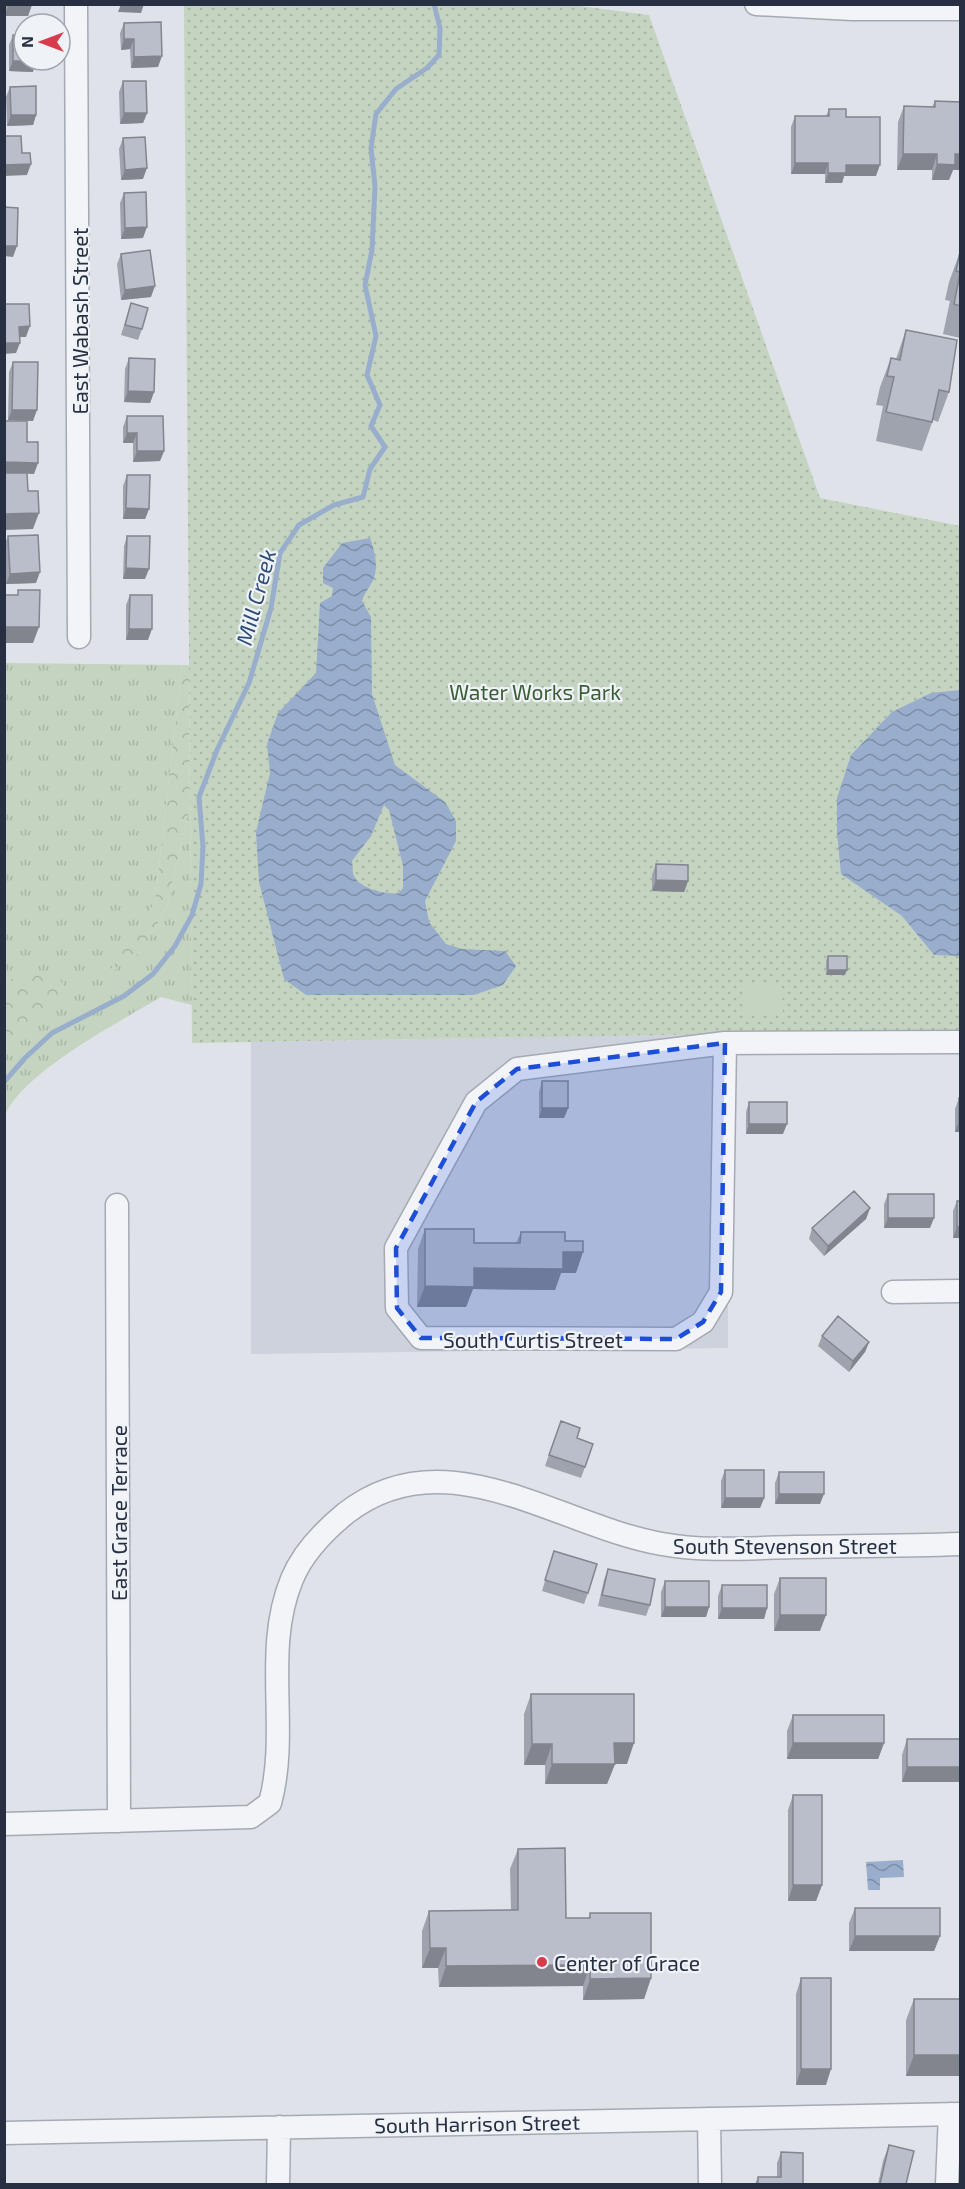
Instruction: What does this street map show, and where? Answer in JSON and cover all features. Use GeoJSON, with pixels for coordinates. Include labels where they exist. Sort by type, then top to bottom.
{"type":"FeatureCollection","features":[{"type":"Feature","properties":{"kind":"street","name":"East Wabash Street"},"geometry":{"type":"LineString","coordinates":[[76,4],[79,637]]}},
{"type":"Feature","properties":{"kind":"street"},"geometry":{"type":"LineString","coordinates":[[756,4],[852,9],[960,9]]}},
{"type":"Feature","properties":{"kind":"street","name":"South Curtis Street"},"geometry":{"type":"LineString","coordinates":[[725,1043],[721,1292],[703,1322],[676,1339],[421,1338],[397,1308],[396,1248],[476,1102],[517,1069],[725,1043],[960,1042]]}},
{"type":"Feature","properties":{"kind":"street","name":"East Grace Terrace"},"geometry":{"type":"LineString","coordinates":[[117,1205],[119,1821]]}},
{"type":"Feature","properties":{"kind":"street"},"geometry":{"type":"LineString","coordinates":[[893,1292],[960,1291]]}},
{"type":"Feature","properties":{"kind":"street","name":"South Stevenson Street"},"geometry":{"type":"LineString","coordinates":[[4,1824],[250,1817],[270,1803],[277,1778],[277,1637],[282,1605],[293,1576],[316,1541],[354,1508],[381,1493],[410,1485],[441,1481],[470,1483],[492,1488],[599,1528],[662,1544],[711,1549],[960,1544]]}},
{"type":"Feature","properties":{"kind":"street","name":"South Harrison Street"},"geometry":{"type":"LineString","coordinates":[[4,2133],[955,2114],[947,2184]]}},
{"type":"Feature","properties":{"kind":"street"},"geometry":{"type":"LineString","coordinates":[[709,2119],[710,2184]]}},
{"type":"Feature","properties":{"kind":"street"},"geometry":{"type":"LineString","coordinates":[[278,2184],[279,2127]]}},
{"type":"Feature","properties":{"kind":"highlighted area"},"geometry":{"type":"Polygon","coordinates":[[[725,1043],[721,1292],[703,1322],[676,1339],[421,1338],[397,1308],[396,1248],[476,1102],[517,1069],[725,1043]]]}},
{"type":"Feature","properties":{"kind":"shaded area"},"geometry":{"type":"Polygon","coordinates":[[[714,1034],[728,1070],[728,1348],[251,1354],[251,1042],[714,1034]]]}},
{"type":"Feature","properties":{"kind":"green space","name":"Water Works Park"},"geometry":{"type":"Polygon","coordinates":[[[564,4],[649,15],[820,498],[960,526],[960,1030],[192,1043],[184,5],[564,4]]]}},
{"type":"Feature","properties":{"kind":"green space"},"geometry":{"type":"Polygon","coordinates":[[[5,663],[182,665],[155,902],[109,973],[143,950],[167,906],[190,806],[192,1005],[161,997],[122,1020],[51,1066],[15,1100],[5,1116],[5,1045],[30,1023],[11,979],[5,984],[5,663]]]}},
{"type":"Feature","properties":{"kind":"green space"},"geometry":{"type":"Polygon","coordinates":[[[182,665],[189,665],[190,806],[167,906],[143,950],[108,974],[155,902],[182,665]]]}},
{"type":"Feature","properties":{"kind":"green space"},"geometry":{"type":"Polygon","coordinates":[[[58,973],[68,998],[30,1023],[5,1045],[5,984],[11,979],[58,973]]]}},
{"type":"Feature","properties":{"kind":"green space"},"geometry":{"type":"Polygon","coordinates":[[[742,986],[782,986],[783,1014],[743,1014],[742,986]]]}},
{"type":"Feature","properties":{"kind":"water"},"geometry":{"type":"Polygon","coordinates":[[[370,538],[374,549],[376,561],[374,579],[362,601],[371,617],[372,694],[395,765],[445,802],[456,821],[456,841],[425,901],[429,922],[446,944],[462,949],[505,951],[516,966],[503,985],[474,995],[306,995],[284,979],[259,882],[256,832],[270,773],[267,744],[278,713],[316,673],[320,603],[332,596],[333,588],[323,583],[323,568],[342,543],[370,538]],[[384,805],[371,836],[352,861],[353,873],[357,881],[368,888],[381,892],[399,893],[403,888],[403,866],[389,810],[384,805]]]}},
{"type":"Feature","properties":{"kind":"water"},"geometry":{"type":"Polygon","coordinates":[[[960,690],[960,956],[934,955],[902,916],[841,874],[837,833],[837,798],[851,755],[892,712],[931,693],[960,690]]]}},
{"type":"Feature","properties":{"kind":"water"},"geometry":{"type":"Polygon","coordinates":[[[903,1860],[904,1877],[880,1878],[880,1890],[868,1890],[866,1862],[903,1860]]]}},
{"type":"Feature","properties":{"kind":"building"},"geometry":{"type":"Polygon","coordinates":[[[8,4],[32,4],[32,5],[8,6],[8,4]]]}},
{"type":"Feature","properties":{"kind":"building"},"geometry":{"type":"Polygon","coordinates":[[[161,22],[162,56],[134,57],[134,39],[124,39],[124,23],[161,22]]]}},
{"type":"Feature","properties":{"kind":"building"},"geometry":{"type":"Polygon","coordinates":[[[123,81],[146,81],[147,113],[124,113],[123,81]]]}},
{"type":"Feature","properties":{"kind":"building"},"geometry":{"type":"Polygon","coordinates":[[[36,86],[36,115],[11,115],[10,87],[36,86]]]}},
{"type":"Feature","properties":{"kind":"building"},"geometry":{"type":"Polygon","coordinates":[[[935,101],[960,102],[960,154],[955,154],[955,165],[937,164],[937,154],[903,154],[904,106],[935,107],[935,101]]]}},
{"type":"Feature","properties":{"kind":"building"},"geometry":{"type":"Polygon","coordinates":[[[829,109],[846,109],[846,117],[880,117],[880,165],[846,165],[846,173],[828,173],[828,163],[795,163],[795,116],[829,116],[829,109]]]}},
{"type":"Feature","properties":{"kind":"building"},"geometry":{"type":"Polygon","coordinates":[[[4,136],[21,136],[22,153],[30,153],[31,164],[4,165],[4,136]]]}},
{"type":"Feature","properties":{"kind":"building"},"geometry":{"type":"Polygon","coordinates":[[[145,137],[147,168],[125,170],[123,138],[145,137]]]}},
{"type":"Feature","properties":{"kind":"building"},"geometry":{"type":"Polygon","coordinates":[[[146,192],[147,227],[125,228],[124,193],[146,192]]]}},
{"type":"Feature","properties":{"kind":"building"},"geometry":{"type":"Polygon","coordinates":[[[4,207],[18,208],[17,246],[4,246],[4,207]]]}},
{"type":"Feature","properties":{"kind":"building"},"geometry":{"type":"Polygon","coordinates":[[[150,250],[155,286],[125,290],[121,254],[150,250]]]}},
{"type":"Feature","properties":{"kind":"building"},"geometry":{"type":"Polygon","coordinates":[[[960,252],[960,272],[956,271],[960,252]]]}},
{"type":"Feature","properties":{"kind":"building"},"geometry":{"type":"Polygon","coordinates":[[[960,273],[960,306],[954,304],[960,273]]]}},
{"type":"Feature","properties":{"kind":"building"},"geometry":{"type":"Polygon","coordinates":[[[131,303],[148,308],[142,329],[125,325],[131,303]]]}},
{"type":"Feature","properties":{"kind":"building"},"geometry":{"type":"Polygon","coordinates":[[[4,304],[29,304],[30,326],[19,327],[20,343],[4,343],[4,304]]]}},
{"type":"Feature","properties":{"kind":"building"},"geometry":{"type":"Polygon","coordinates":[[[906,330],[957,340],[949,392],[939,390],[932,422],[886,412],[894,377],[887,376],[891,358],[900,360],[906,330]]]}},
{"type":"Feature","properties":{"kind":"building"},"geometry":{"type":"Polygon","coordinates":[[[129,358],[155,359],[154,392],[128,391],[129,358]]]}},
{"type":"Feature","properties":{"kind":"building"},"geometry":{"type":"Polygon","coordinates":[[[13,362],[38,362],[37,410],[12,410],[13,362]]]}},
{"type":"Feature","properties":{"kind":"building"},"geometry":{"type":"Polygon","coordinates":[[[127,416],[163,416],[164,451],[137,451],[137,433],[127,433],[127,416]]]}},
{"type":"Feature","properties":{"kind":"building"},"geometry":{"type":"Polygon","coordinates":[[[4,421],[27,421],[27,442],[38,442],[38,463],[4,462],[4,421]]]}},
{"type":"Feature","properties":{"kind":"building"},"geometry":{"type":"Polygon","coordinates":[[[4,473],[27,473],[28,491],[38,491],[39,513],[4,514],[4,473]]]}},
{"type":"Feature","properties":{"kind":"building"},"geometry":{"type":"Polygon","coordinates":[[[127,475],[150,475],[149,509],[126,508],[127,475]]]}},
{"type":"Feature","properties":{"kind":"building"},"geometry":{"type":"Polygon","coordinates":[[[38,535],[40,572],[10,574],[8,536],[38,535]]]}},
{"type":"Feature","properties":{"kind":"building"},"geometry":{"type":"Polygon","coordinates":[[[127,536],[150,536],[149,569],[126,568],[127,536]]]}},
{"type":"Feature","properties":{"kind":"building"},"geometry":{"type":"Polygon","coordinates":[[[18,590],[40,590],[39,627],[4,627],[4,595],[18,595],[18,590]]]}},
{"type":"Feature","properties":{"kind":"building"},"geometry":{"type":"Polygon","coordinates":[[[130,595],[152,595],[152,629],[129,629],[130,595]]]}},
{"type":"Feature","properties":{"kind":"building"},"geometry":{"type":"Polygon","coordinates":[[[656,864],[688,865],[688,881],[656,880],[656,864]]]}},
{"type":"Feature","properties":{"kind":"building"},"geometry":{"type":"Polygon","coordinates":[[[828,956],[847,956],[847,970],[828,970],[828,956]]]}},
{"type":"Feature","properties":{"kind":"building"},"geometry":{"type":"Polygon","coordinates":[[[542,1081],[568,1081],[568,1108],[542,1108],[542,1081]]]}},
{"type":"Feature","properties":{"kind":"building"},"geometry":{"type":"Polygon","coordinates":[[[960,1098],[960,1121],[959,1121],[960,1098]]]}},
{"type":"Feature","properties":{"kind":"building"},"geometry":{"type":"Polygon","coordinates":[[[749,1102],[787,1102],[787,1124],[749,1124],[749,1102]]]}},
{"type":"Feature","properties":{"kind":"building"},"geometry":{"type":"Polygon","coordinates":[[[854,1191],[870,1208],[828,1246],[812,1228],[854,1191]]]}},
{"type":"Feature","properties":{"kind":"building"},"geometry":{"type":"Polygon","coordinates":[[[888,1194],[934,1194],[934,1218],[888,1218],[888,1194]]]}},
{"type":"Feature","properties":{"kind":"building"},"geometry":{"type":"Polygon","coordinates":[[[957,1201],[960,1201],[960,1227],[957,1227],[957,1201]]]}},
{"type":"Feature","properties":{"kind":"building"},"geometry":{"type":"Polygon","coordinates":[[[425,1229],[474,1229],[474,1243],[520,1243],[521,1232],[565,1232],[565,1241],[583,1241],[583,1252],[563,1252],[563,1269],[474,1268],[474,1287],[425,1286],[425,1229]]]}},
{"type":"Feature","properties":{"kind":"building"},"geometry":{"type":"Polygon","coordinates":[[[838,1316],[869,1342],[853,1361],[822,1336],[838,1316]]]}},
{"type":"Feature","properties":{"kind":"building"},"geometry":{"type":"Polygon","coordinates":[[[561,1421],[580,1428],[577,1438],[593,1444],[585,1467],[549,1455],[561,1421]]]}},
{"type":"Feature","properties":{"kind":"building"},"geometry":{"type":"Polygon","coordinates":[[[725,1470],[764,1470],[764,1498],[725,1498],[725,1470]]]}},
{"type":"Feature","properties":{"kind":"building"},"geometry":{"type":"Polygon","coordinates":[[[779,1472],[824,1472],[824,1494],[779,1494],[779,1472]]]}},
{"type":"Feature","properties":{"kind":"building"},"geometry":{"type":"Polygon","coordinates":[[[554,1551],[597,1564],[588,1593],[545,1580],[554,1551]]]}},
{"type":"Feature","properties":{"kind":"building"},"geometry":{"type":"Polygon","coordinates":[[[608,1569],[655,1579],[650,1605],[602,1595],[608,1569]]]}},
{"type":"Feature","properties":{"kind":"building"},"geometry":{"type":"Polygon","coordinates":[[[780,1578],[826,1578],[826,1615],[780,1615],[780,1578]]]}},
{"type":"Feature","properties":{"kind":"building"},"geometry":{"type":"Polygon","coordinates":[[[665,1581],[709,1581],[709,1607],[665,1607],[665,1581]]]}},
{"type":"Feature","properties":{"kind":"building"},"geometry":{"type":"Polygon","coordinates":[[[722,1585],[767,1585],[767,1608],[722,1608],[722,1585]]]}},
{"type":"Feature","properties":{"kind":"building"},"geometry":{"type":"Polygon","coordinates":[[[531,1694],[634,1694],[634,1743],[614,1743],[615,1764],[552,1764],[552,1744],[532,1744],[531,1694]]]}},
{"type":"Feature","properties":{"kind":"building"},"geometry":{"type":"Polygon","coordinates":[[[793,1715],[884,1715],[884,1743],[793,1743],[793,1715]]]}},
{"type":"Feature","properties":{"kind":"building"},"geometry":{"type":"Polygon","coordinates":[[[907,1739],[960,1739],[960,1767],[907,1767],[907,1739]]]}},
{"type":"Feature","properties":{"kind":"building"},"geometry":{"type":"Polygon","coordinates":[[[793,1795],[822,1795],[822,1885],[793,1885],[793,1795]]]}},
{"type":"Feature","properties":{"kind":"building"},"geometry":{"type":"Polygon","coordinates":[[[565,1848],[566,1918],[590,1918],[590,1913],[651,1913],[651,1978],[590,1979],[590,1965],[446,1966],[446,1948],[430,1948],[429,1911],[518,1910],[518,1849],[565,1848]]]}},
{"type":"Feature","properties":{"kind":"building"},"geometry":{"type":"Polygon","coordinates":[[[855,1908],[940,1908],[940,1936],[855,1936],[855,1908]]]}},
{"type":"Feature","properties":{"kind":"building"},"geometry":{"type":"Polygon","coordinates":[[[801,1978],[831,1978],[831,2069],[801,2069],[801,1978]]]}},
{"type":"Feature","properties":{"kind":"building"},"geometry":{"type":"Polygon","coordinates":[[[914,1999],[960,1999],[960,2055],[914,2055],[914,1999]]]}},
{"type":"Feature","properties":{"kind":"building"},"geometry":{"type":"Polygon","coordinates":[[[889,2145],[914,2151],[906,2184],[880,2184],[889,2145]]]}},
{"type":"Feature","properties":{"kind":"building"},"geometry":{"type":"Polygon","coordinates":[[[781,2152],[803,2153],[803,2184],[758,2184],[758,2177],[781,2177],[781,2152]]]}},
{"type":"Feature","properties":{"kind":"waterway","name":"Mill Creek"},"geometry":{"type":"LineString","coordinates":[[4,1082],[52,1033],[124,996],[153,974],[175,946],[192,915],[201,884],[203,847],[199,797],[217,750],[249,683],[271,608],[280,553],[299,525],[334,505],[363,497],[370,469],[385,447],[371,426],[380,405],[367,375],[376,336],[365,285],[372,250],[375,186],[371,148],[376,114],[396,89],[427,68],[439,55],[440,28],[434,4]]}},
{"type":"Feature","properties":{"kind":"place","name":"Center of Grace"},"geometry":{"type":"Point","coordinates":[542,1962]}}]}
